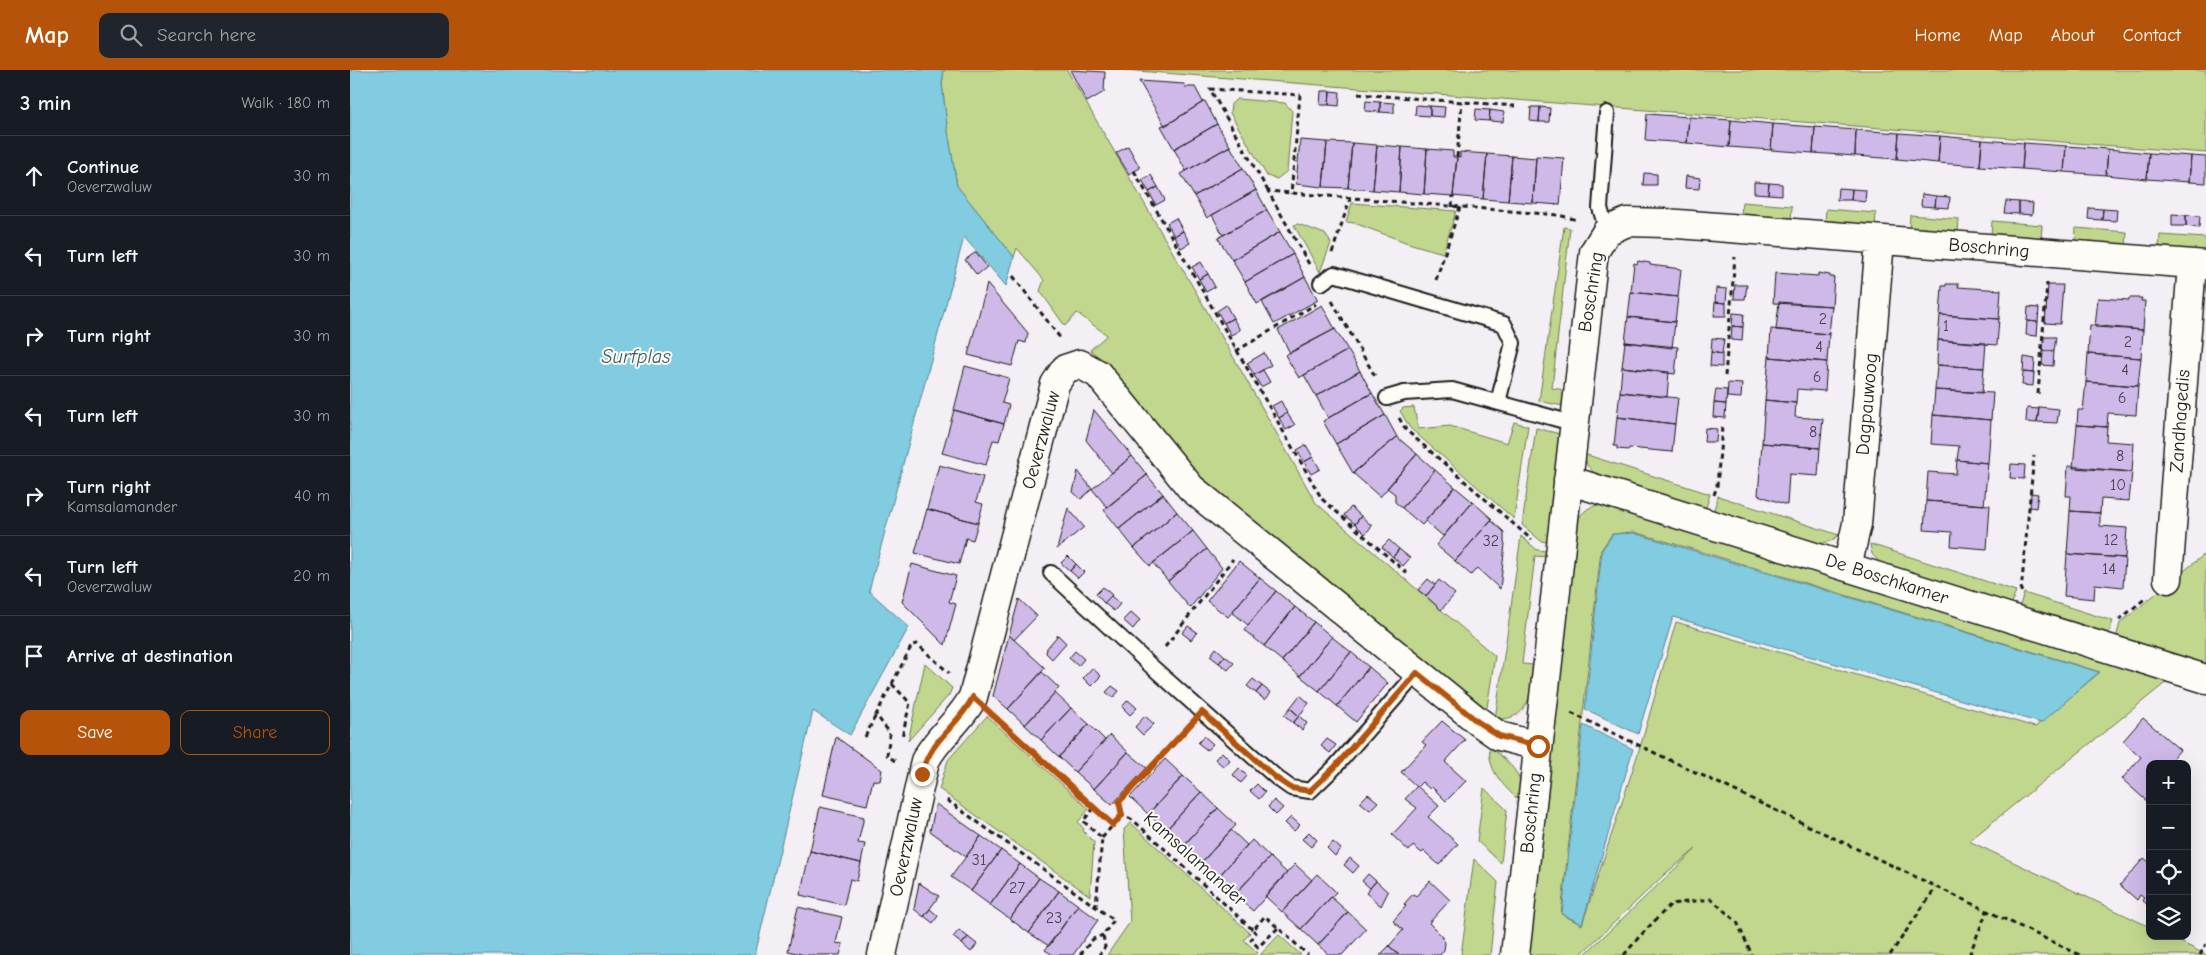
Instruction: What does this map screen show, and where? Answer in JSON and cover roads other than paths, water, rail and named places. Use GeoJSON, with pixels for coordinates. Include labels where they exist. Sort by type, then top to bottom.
{"type":"FeatureCollection","features":[{"type":"Feature","properties":{"kind":"street","name":"Boschring"},"geometry":{"type":"LineString","coordinates":[[1515,955],[1594,252],[1607,231],[1627,222],[2199,265]]}},
{"type":"Feature","properties":{"kind":"street","name":"Dagpauwoog"},"geometry":{"type":"LineString","coordinates":[[1847,567],[1858,524],[1880,240]]}},
{"type":"Feature","properties":{"kind":"street","name":"Zandhagedis"},"geometry":{"type":"LineString","coordinates":[[2168,579],[2199,265]]}},
{"type":"Feature","properties":{"kind":"street","name":"Oeverzwaluw"},"geometry":{"type":"LineString","coordinates":[[882,955],[925,761],[932,746],[968,706],[973,697],[1055,384],[1065,369],[1080,364],[1098,374],[1191,488],[1417,673]]}},
{"type":"Feature","properties":{"kind":"street","name":"De Boschkamer"},"geometry":{"type":"LineString","coordinates":[[1568,480],[2206,679]]}},
{"type":"Feature","properties":{"kind":"street"},"geometry":{"type":"LineString","coordinates":[[1417,673],[1478,722],[1499,736],[1538,746]]}},
{"type":"Feature","properties":{"kind":"lane"},"geometry":{"type":"LineString","coordinates":[[1607,113],[1600,208],[1607,231]]}},
{"type":"Feature","properties":{"kind":"lane"},"geometry":{"type":"LineString","coordinates":[[1321,283],[1334,274],[1504,324],[1513,343],[1498,402]]}},
{"type":"Feature","properties":{"kind":"lane"},"geometry":{"type":"LineString","coordinates":[[1387,398],[1404,393],[1452,390],[1561,420],[1574,421]]}},
{"type":"Feature","properties":{"kind":"lane"},"geometry":{"type":"LineString","coordinates":[[1051,573],[1202,712],[1276,778],[1291,788],[1310,791],[1334,768],[1417,673]]}},
{"type":"Feature","properties":{"kind":"water","name":"Surfplas"},"geometry":{"type":"Polygon","coordinates":[[[350,70],[944,70],[942,84],[957,186],[1014,257],[1006,286],[964,237],[869,591],[909,627],[850,735],[813,711],[755,955],[350,955],[350,70]]]}},
{"type":"Feature","properties":{"kind":"water"},"geometry":{"type":"Polygon","coordinates":[[[1634,533],[2099,672],[2041,723],[1673,617],[1638,734],[1585,709],[1602,550],[1613,534],[1634,533]]]}},
{"type":"Feature","properties":{"kind":"water"},"geometry":{"type":"Polygon","coordinates":[[[1583,725],[1633,749],[1582,924],[1562,914],[1583,725]]]}}]}
